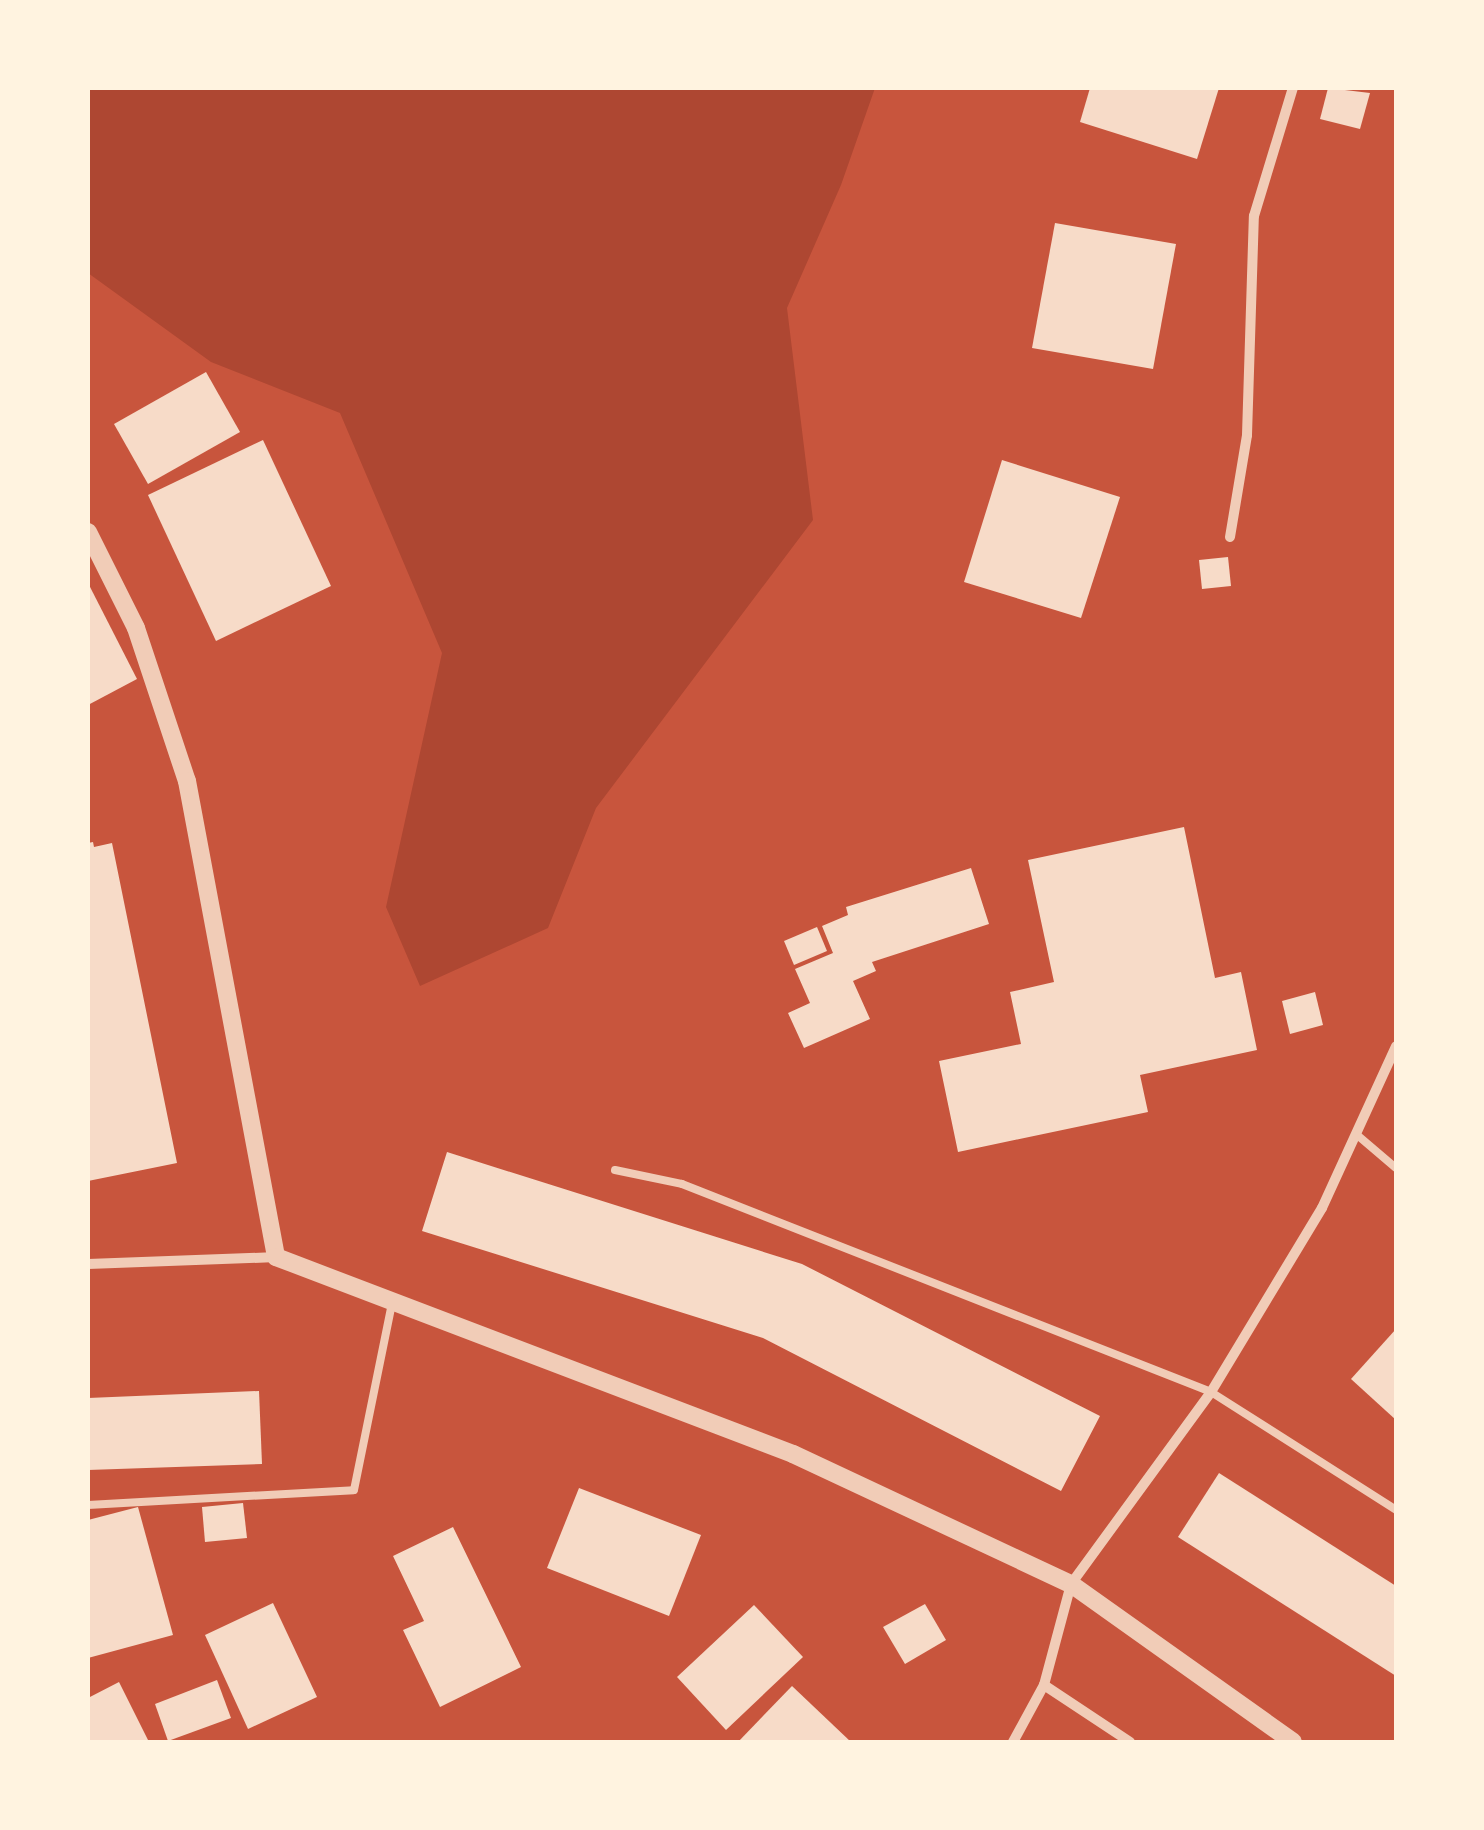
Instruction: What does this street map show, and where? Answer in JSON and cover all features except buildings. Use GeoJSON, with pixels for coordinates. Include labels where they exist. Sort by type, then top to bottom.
{"type":"FeatureCollection","features":[{"type":"Feature","properties":{"kind":"street"},"geometry":{"type":"LineString","coordinates":[[1230,537],[1248,435],[1254,216],[1293,88]]}},
{"type":"Feature","properties":{"kind":"street"},"geometry":{"type":"LineString","coordinates":[[88,532],[136,628],[187,781],[276,1257]]}},
{"type":"Feature","properties":{"kind":"street"},"geometry":{"type":"LineString","coordinates":[[1014,1742],[1044,1685],[1071,1584],[1211,1392],[1322,1208],[1396,1046]]}},
{"type":"Feature","properties":{"kind":"street"},"geometry":{"type":"LineString","coordinates":[[88,1264],[276,1257],[793,1454],[1071,1584],[1293,1742]]}},
{"type":"Feature","properties":{"kind":"street"},"geometry":{"type":"LineString","coordinates":[[1044,1685],[1130,1742]]}},
{"type":"Feature","properties":{"kind":"lane"},"geometry":{"type":"LineString","coordinates":[[1356,1134],[1396,1168]]}},
{"type":"Feature","properties":{"kind":"lane"},"geometry":{"type":"LineString","coordinates":[[614,1170],[682,1184],[1211,1392],[1396,1510]]}},
{"type":"Feature","properties":{"kind":"lane"},"geometry":{"type":"LineString","coordinates":[[88,1505],[354,1490],[392,1303]]}},
{"type":"Feature","properties":{"kind":"shaded area"},"geometry":{"type":"Polygon","coordinates":[[[88,88],[875,88],[841,185],[787,308],[813,520],[596,808],[548,928],[420,986],[386,907],[442,653],[340,413],[211,362],[88,273],[88,88]]]}}]}
